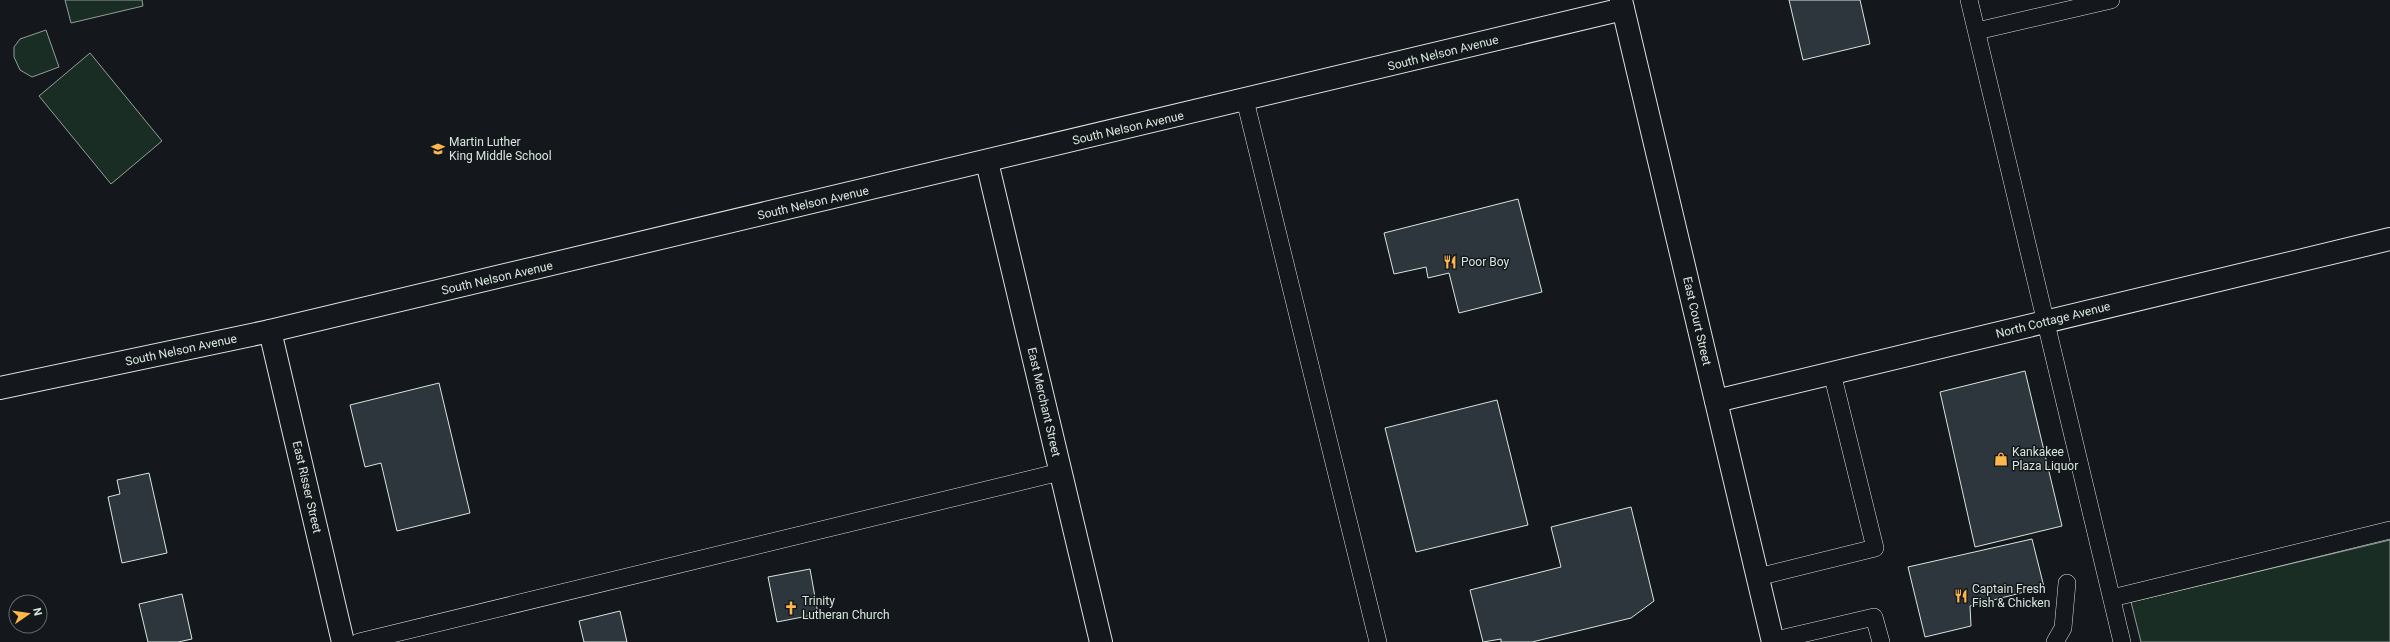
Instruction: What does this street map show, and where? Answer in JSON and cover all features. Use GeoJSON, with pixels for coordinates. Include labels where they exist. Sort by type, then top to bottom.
{"type":"FeatureCollection","features":[{"type":"Feature","properties":{"kind":"main road","name":"South Nelson Avenue"},"geometry":{"type":"LineString","coordinates":[[0,388],[270,331],[987,162],[1245,100],[1622,5]]}},
{"type":"Feature","properties":{"kind":"main road","name":"East Court Street"},"geometry":{"type":"LineString","coordinates":[[1622,5],[1758,578],[1770,642]]}},
{"type":"Feature","properties":{"kind":"main road","name":"East Merchant Street"},"geometry":{"type":"LineString","coordinates":[[987,162],[1101,642]]}},
{"type":"Feature","properties":{"kind":"main road","name":"North Cottage Avenue"},"geometry":{"type":"LineString","coordinates":[[1716,401],[2390,239]]}},
{"type":"Feature","properties":{"kind":"main road","name":"East Risser Street"},"geometry":{"type":"LineString","coordinates":[[270,331],[343,642]]}},
{"type":"Feature","properties":{"kind":"lane"},"geometry":{"type":"LineString","coordinates":[[1969,0],[2122,642]]}},
{"type":"Feature","properties":{"kind":"lane"},"geometry":{"type":"LineString","coordinates":[[1977,31],[2111,0]]}},
{"type":"Feature","properties":{"kind":"lane"},"geometry":{"type":"LineString","coordinates":[[1245,100],[1378,642]]}},
{"type":"Feature","properties":{"kind":"lane"},"geometry":{"type":"LineString","coordinates":[[1758,578],[1875,548],[1832,373]]}},
{"type":"Feature","properties":{"kind":"lane"},"geometry":{"type":"LineString","coordinates":[[359,642],[1060,472]]}},
{"type":"Feature","properties":{"kind":"lane"},"geometry":{"type":"LineString","coordinates":[[2112,598],[2390,530]]}},
{"type":"Feature","properties":{"kind":"lane"},"geometry":{"type":"LineString","coordinates":[[2055,642],[2063,628],[2067,583]]}},
{"type":"Feature","properties":{"kind":"lane"},"geometry":{"type":"LineString","coordinates":[[1770,642],[1874,617],[1881,642]]}},
{"type":"Feature","properties":{"kind":"green space"},"geometry":{"type":"Polygon","coordinates":[[[65,0],[142,0],[143,6],[71,23],[65,0]]]}},
{"type":"Feature","properties":{"kind":"green space"},"geometry":{"type":"Polygon","coordinates":[[[46,30],[59,67],[32,77],[20,70],[14,57],[14,47],[20,39],[46,30]]]}},
{"type":"Feature","properties":{"kind":"green space"},"geometry":{"type":"Polygon","coordinates":[[[90,53],[162,141],[111,184],[39,96],[90,53]]]}},
{"type":"Feature","properties":{"kind":"green space"},"geometry":{"type":"Polygon","coordinates":[[[2390,540],[2390,642],[2141,642],[2131,602],[2390,540]]]}},
{"type":"Feature","properties":{"kind":"building"},"geometry":{"type":"Polygon","coordinates":[[[1789,0],[1860,0],[1870,44],[1803,60],[1789,0]]]}},
{"type":"Feature","properties":{"kind":"building"},"geometry":{"type":"Polygon","coordinates":[[[1518,199],[1542,292],[1459,313],[1449,273],[1428,278],[1426,267],[1394,274],[1384,233],[1518,199]]]}},
{"type":"Feature","properties":{"kind":"building","name":"Kankakee Plaza Liquor"},"geometry":{"type":"Polygon","coordinates":[[[2025,371],[2062,526],[1975,547],[1940,392],[2025,371]]]}},
{"type":"Feature","properties":{"kind":"building"},"geometry":{"type":"Polygon","coordinates":[[[439,383],[470,513],[397,531],[381,463],[365,467],[350,405],[439,383]]]}},
{"type":"Feature","properties":{"kind":"building"},"geometry":{"type":"Polygon","coordinates":[[[1497,400],[1528,525],[1416,552],[1385,428],[1497,400]]]}},
{"type":"Feature","properties":{"kind":"building"},"geometry":{"type":"Polygon","coordinates":[[[149,473],[167,553],[122,563],[108,497],[120,494],[117,480],[149,473]]]}},
{"type":"Feature","properties":{"kind":"building"},"geometry":{"type":"Polygon","coordinates":[[[1631,507],[1654,601],[1631,618],[1532,642],[1501,642],[1501,639],[1483,642],[1470,590],[1561,567],[1551,527],[1631,507]]]}},
{"type":"Feature","properties":{"kind":"building","name":"Captain Fresh Fish & Chicken"},"geometry":{"type":"Polygon","coordinates":[[[2032,539],[2044,587],[1970,606],[1971,626],[1925,637],[1908,567],[2032,539]]]}},
{"type":"Feature","properties":{"kind":"building"},"geometry":{"type":"Polygon","coordinates":[[[810,569],[818,614],[777,622],[768,577],[810,569]]]}},
{"type":"Feature","properties":{"kind":"building"},"geometry":{"type":"Polygon","coordinates":[[[182,594],[192,639],[178,642],[148,642],[139,604],[182,594]]]}},
{"type":"Feature","properties":{"kind":"building"},"geometry":{"type":"Polygon","coordinates":[[[620,611],[627,642],[584,642],[579,621],[620,611]]]}},
{"type":"Feature","properties":{"kind":"place","name":"Martin Luther King Middle School"},"geometry":{"type":"Point","coordinates":[438,149]}},
{"type":"Feature","properties":{"kind":"place","name":"Poor Boy"},"geometry":{"type":"Point","coordinates":[1450,262]}},
{"type":"Feature","properties":{"kind":"place","name":"Kankakee Plaza Liquor"},"geometry":{"type":"Point","coordinates":[2001,459]}},
{"type":"Feature","properties":{"kind":"place","name":"Captain Fresh Fish & Chicken"},"geometry":{"type":"Point","coordinates":[1961,596]}},
{"type":"Feature","properties":{"kind":"place","name":"Trinity Lutheran Church"},"geometry":{"type":"Point","coordinates":[791,608]}}]}
